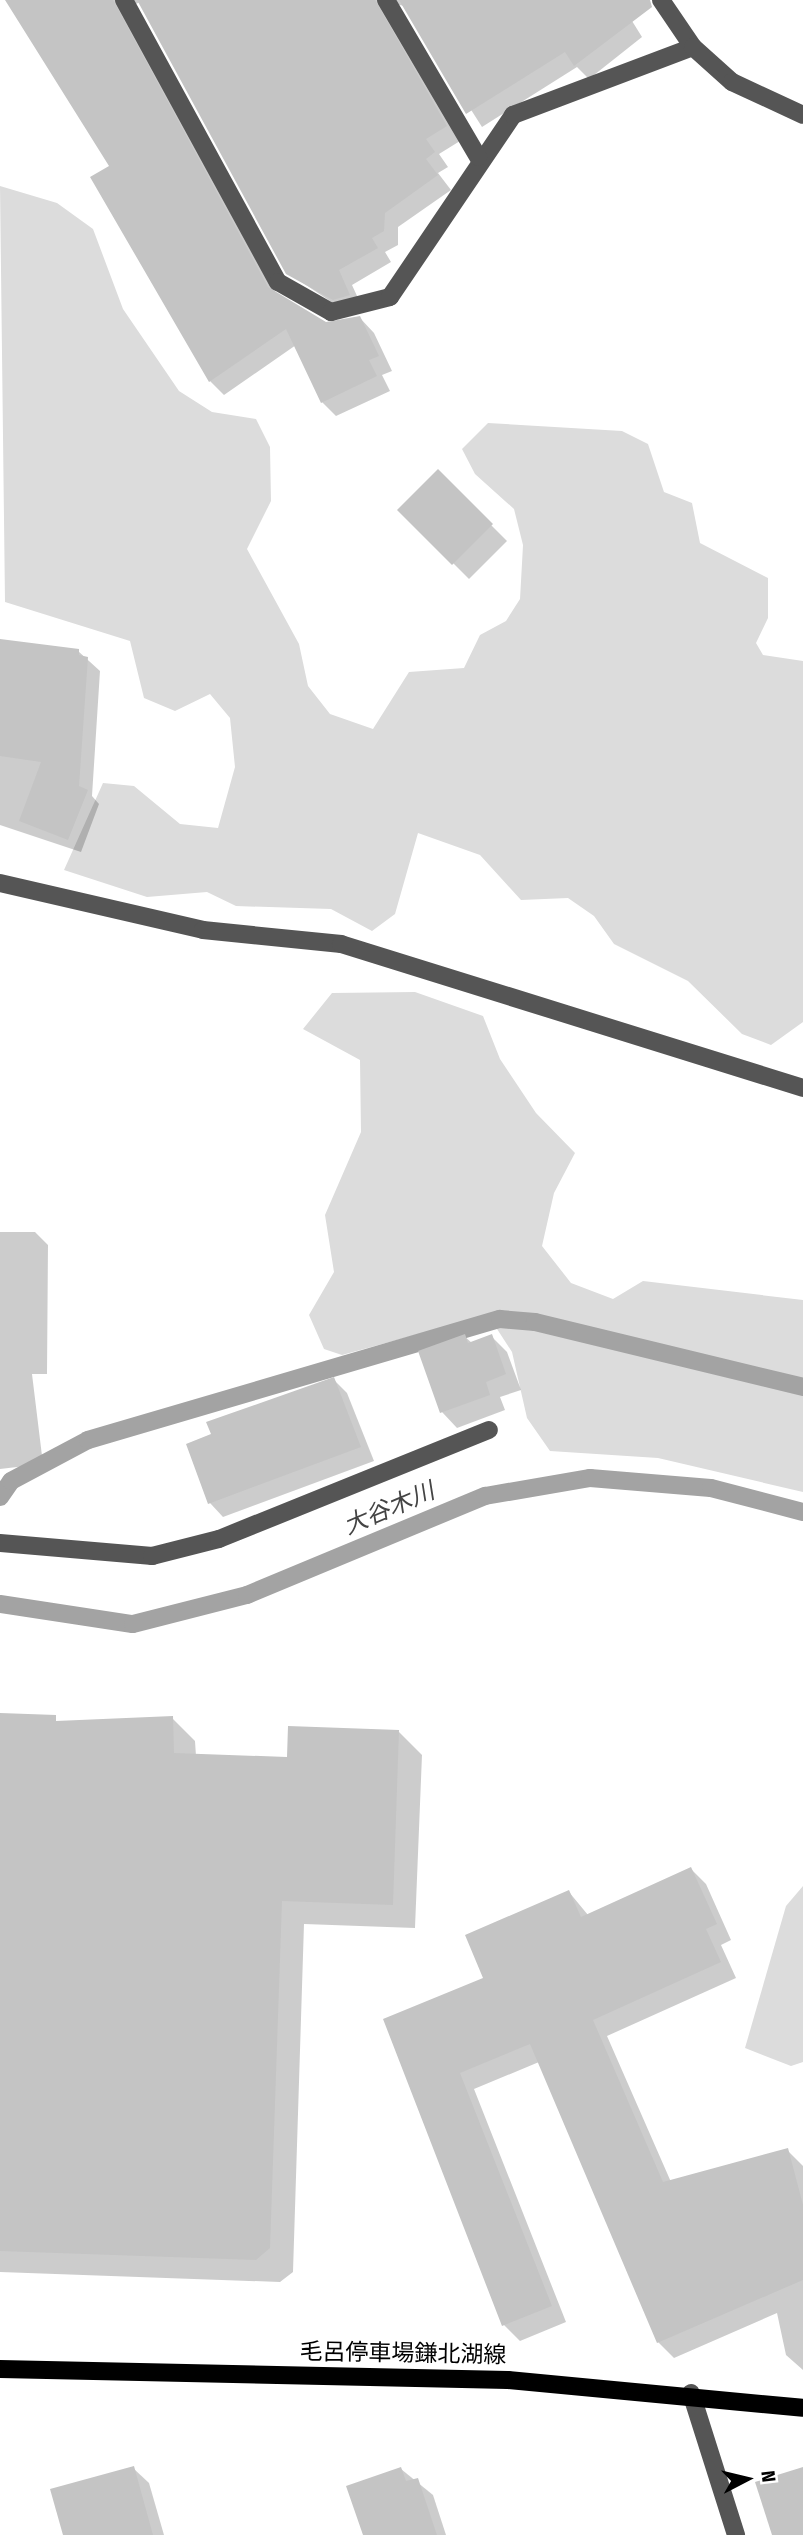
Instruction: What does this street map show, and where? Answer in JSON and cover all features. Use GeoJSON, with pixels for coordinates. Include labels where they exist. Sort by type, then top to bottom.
{"type":"FeatureCollection","features":[{"type":"Feature","properties":{"kind":"main road","name":"毛呂停車場鎌北湖線"},"geometry":{"type":"LineString","coordinates":[[0,2369],[508,2379],[691,2393],[803,2408]]}},
{"type":"Feature","properties":{"kind":"street"},"geometry":{"type":"LineString","coordinates":[[124,0],[278,282],[331,312],[390,297],[478,157],[513,114],[694,47]]}},
{"type":"Feature","properties":{"kind":"street"},"geometry":{"type":"LineString","coordinates":[[386,0],[478,157]]}},
{"type":"Feature","properties":{"kind":"street"},"geometry":{"type":"LineString","coordinates":[[661,0],[694,47],[732,82],[803,115]]}},
{"type":"Feature","properties":{"kind":"street"},"geometry":{"type":"LineString","coordinates":[[0,883],[202,930],[341,944],[803,1087]]}},
{"type":"Feature","properties":{"kind":"street"},"geometry":{"type":"LineString","coordinates":[[0,1543],[152,1556],[219,1539],[489,1430]]}},
{"type":"Feature","properties":{"kind":"street"},"geometry":{"type":"LineString","coordinates":[[691,2393],[736,2535]]}},
{"type":"Feature","properties":{"kind":"shaded area"},"geometry":{"type":"Polygon","coordinates":[[[0,186],[57,203],[93,229],[123,309],[179,391],[212,412],[256,419],[270,447],[271,501],[247,549],[299,644],[308,686],[330,714],[373,729],[409,672],[464,668],[480,635],[506,621],[520,599],[523,545],[514,509],[475,474],[462,449],[488,423],[622,431],[648,444],[664,492],[692,503],[700,543],[768,578],[768,618],[756,643],[763,655],[803,661],[803,1022],[771,1045],[742,1034],[688,981],[614,944],[594,916],[568,898],[521,900],[480,855],[418,833],[395,914],[372,931],[331,909],[236,906],[207,892],[147,897],[64,870],[103,783],[134,786],[180,824],[218,828],[235,767],[230,718],[210,694],[175,711],[144,698],[130,641],[5,602],[0,186]]]}},
{"type":"Feature","properties":{"kind":"shaded area"},"geometry":{"type":"Polygon","coordinates":[[[415,992],[483,1016],[500,1059],[536,1113],[575,1153],[554,1193],[542,1246],[571,1283],[613,1299],[643,1281],[803,1300],[803,1492],[658,1458],[550,1451],[527,1418],[512,1352],[488,1315],[342,1355],[324,1349],[309,1315],[334,1272],[325,1215],[361,1132],[360,1060],[303,1029],[332,993],[415,992]]]}},
{"type":"Feature","properties":{"kind":"shaded area"},"geometry":{"type":"Polygon","coordinates":[[[803,1886],[803,2062],[791,2066],[745,2048],[786,1906],[803,1886]]]}},
{"type":"Feature","properties":{"kind":"building"},"geometry":{"type":"Polygon","coordinates":[[[5,0],[113,0],[268,287],[326,322],[360,316],[379,356],[369,360],[377,376],[321,403],[286,329],[209,382],[90,177],[109,166],[5,0]]]}},
{"type":"Feature","properties":{"kind":"building"},"geometry":{"type":"Polygon","coordinates":[[[137,0],[375,0],[447,126],[426,139],[435,152],[426,159],[438,175],[385,213],[384,231],[372,238],[378,248],[339,270],[350,295],[333,300],[286,274],[137,0]]]}},
{"type":"Feature","properties":{"kind":"building"},"geometry":{"type":"Polygon","coordinates":[[[399,0],[650,0],[652,7],[574,66],[565,52],[466,114],[399,0]]]}},
{"type":"Feature","properties":{"kind":"building"},"geometry":{"type":"Polygon","coordinates":[[[438,469],[493,524],[452,565],[397,510],[438,469]]]}},
{"type":"Feature","properties":{"kind":"building"},"geometry":{"type":"Polygon","coordinates":[[[0,639],[79,649],[79,655],[88,657],[79,786],[88,790],[68,840],[19,821],[41,762],[0,756],[0,639]]]}},
{"type":"Feature","properties":{"kind":"building"},"geometry":{"type":"Polygon","coordinates":[[[465,1334],[468,1343],[492,1334],[506,1374],[486,1382],[490,1395],[440,1413],[418,1351],[465,1334]]]}},
{"type":"Feature","properties":{"kind":"building"},"geometry":{"type":"Polygon","coordinates":[[[334,1377],[361,1447],[208,1504],[186,1444],[211,1434],[206,1422],[334,1377]]]}},
{"type":"Feature","properties":{"kind":"building"},"geometry":{"type":"Polygon","coordinates":[[[0,1713],[56,1715],[56,1721],[173,1716],[174,1753],[287,1757],[288,1726],[399,1730],[393,1905],[282,1901],[270,2248],[256,2260],[0,2251],[0,1713]]]}},
{"type":"Feature","properties":{"kind":"building"},"geometry":{"type":"Polygon","coordinates":[[[691,1867],[717,1924],[706,1929],[721,1962],[593,2020],[663,2182],[788,2148],[803,2205],[803,2280],[657,2343],[530,2044],[460,2073],[552,2306],[502,2326],[383,2019],[483,1978],[465,1935],[569,1890],[581,1917],[691,1867]]]}},
{"type":"Feature","properties":{"kind":"building"},"geometry":{"type":"Polygon","coordinates":[[[134,2466],[153,2535],[63,2535],[50,2489],[134,2466]]]}},
{"type":"Feature","properties":{"kind":"building"},"geometry":{"type":"Polygon","coordinates":[[[401,2467],[406,2481],[418,2478],[437,2535],[363,2535],[346,2486],[401,2467]]]}},
{"type":"Feature","properties":{"kind":"building"},"geometry":{"type":"Polygon","coordinates":[[[803,2467],[803,2535],[772,2535],[755,2482],[803,2467]]]}},
{"type":"Feature","properties":{"kind":"waterway"},"geometry":{"type":"LineString","coordinates":[[0,1497],[11,1481],[88,1440],[500,1319],[535,1322],[803,1387]]}},
{"type":"Feature","properties":{"kind":"waterway","name":"大谷木川"},"geometry":{"type":"LineString","coordinates":[[0,1604],[133,1624],[247,1595],[485,1496],[590,1478],[711,1488],[803,1512]]}}]}
